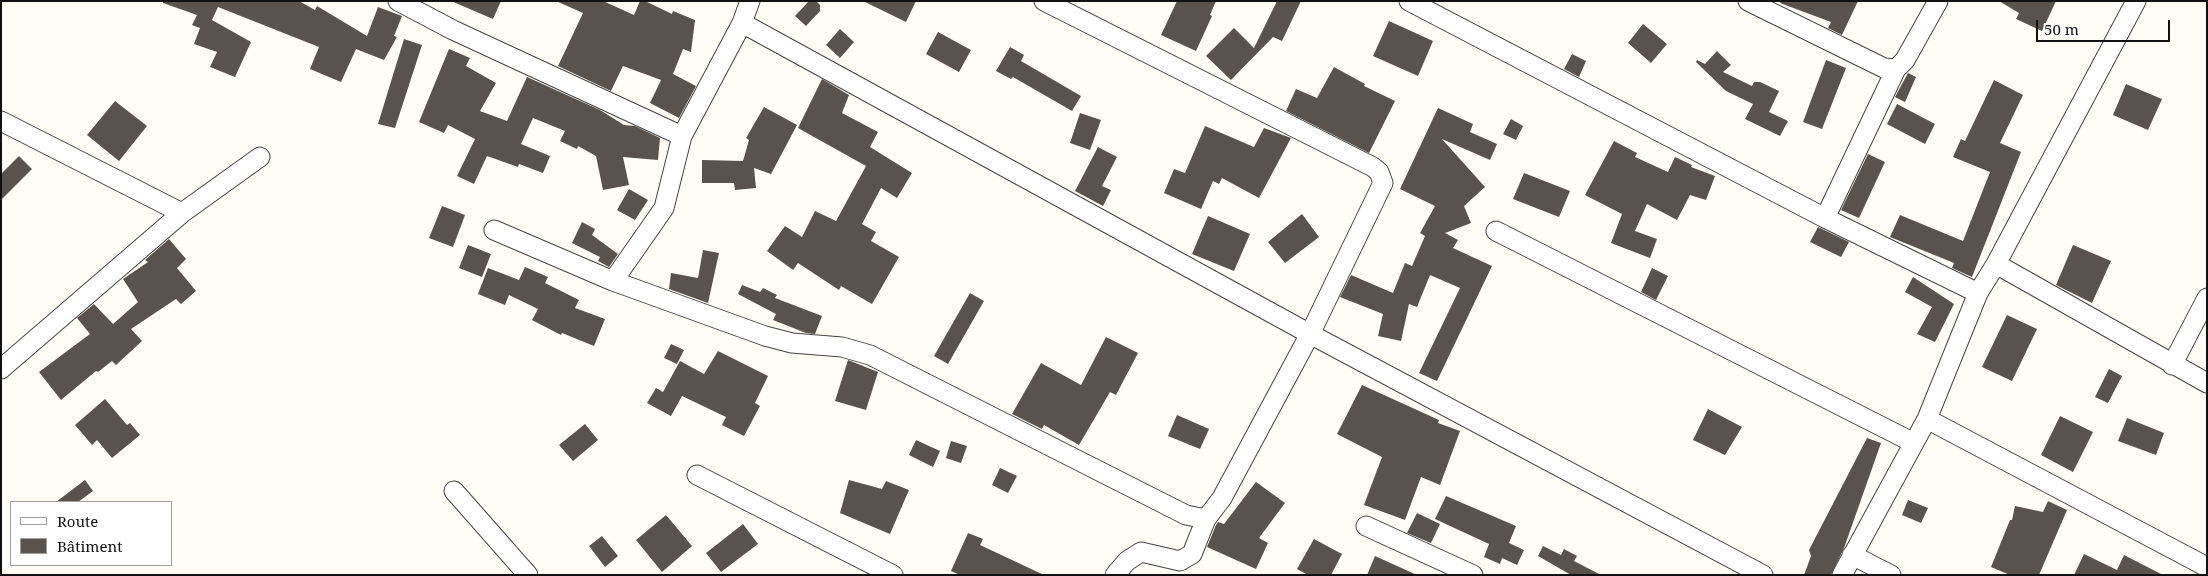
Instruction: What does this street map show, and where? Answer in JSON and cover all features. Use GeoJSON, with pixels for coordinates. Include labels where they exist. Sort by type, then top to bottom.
{"type":"FeatureCollection","features":[{"type":"Feature","properties":{"kind":"street"},"geometry":{"type":"LineString","coordinates":[[398,1],[453,30],[682,136]]}},
{"type":"Feature","properties":{"kind":"street"},"geometry":{"type":"LineString","coordinates":[[613,281],[664,208],[682,136],[742,23],[750,1]]}},
{"type":"Feature","properties":{"kind":"street"},"geometry":{"type":"LineString","coordinates":[[1044,1],[1379,172],[1383,183],[1310,334],[1222,498],[1206,519],[1192,554],[1180,561],[1141,552],[1127,561],[1116,575]]}},
{"type":"Feature","properties":{"kind":"street"},"geometry":{"type":"LineString","coordinates":[[1409,1],[1825,218],[1978,293]]}},
{"type":"Feature","properties":{"kind":"street"},"geometry":{"type":"LineString","coordinates":[[1825,218],[1896,69],[1905,60],[1938,1]]}},
{"type":"Feature","properties":{"kind":"street"},"geometry":{"type":"LineString","coordinates":[[1842,575],[1927,419],[1978,293],[1996,264],[2136,1]]}},
{"type":"Feature","properties":{"kind":"street"},"geometry":{"type":"LineString","coordinates":[[1759,4],[1884,68],[1896,69]]}},
{"type":"Feature","properties":{"kind":"street"},"geometry":{"type":"LineString","coordinates":[[742,23],[1310,334],[1763,575]]}},
{"type":"Feature","properties":{"kind":"street"},"geometry":{"type":"LineString","coordinates":[[1,121],[182,213]]}},
{"type":"Feature","properties":{"kind":"street"},"geometry":{"type":"LineString","coordinates":[[1,369],[182,213],[260,157]]}},
{"type":"Feature","properties":{"kind":"street"},"geometry":{"type":"LineString","coordinates":[[494,230],[613,281],[765,336],[792,343],[842,348],[870,355],[1186,515],[1206,519]]}},
{"type":"Feature","properties":{"kind":"street"},"geometry":{"type":"LineString","coordinates":[[1496,232],[1914,443]]}},
{"type":"Feature","properties":{"kind":"street"},"geometry":{"type":"LineString","coordinates":[[1996,264],[2207,383]]}},
{"type":"Feature","properties":{"kind":"street"},"geometry":{"type":"LineString","coordinates":[[2172,364],[2207,298]]}},
{"type":"Feature","properties":{"kind":"street"},"geometry":{"type":"LineString","coordinates":[[1927,419],[2207,566]]}},
{"type":"Feature","properties":{"kind":"street"},"geometry":{"type":"LineString","coordinates":[[698,474],[893,575]]}},
{"type":"Feature","properties":{"kind":"street"},"geometry":{"type":"LineString","coordinates":[[454,491],[528,575]]}},
{"type":"Feature","properties":{"kind":"street"},"geometry":{"type":"LineString","coordinates":[[1366,526],[1473,575]]}},
{"type":"Feature","properties":{"kind":"street"},"geometry":{"type":"LineString","coordinates":[[1852,555],[1890,575]]}},
{"type":"Feature","properties":{"kind":"building"},"geometry":{"type":"Polygon","coordinates":[[[163,1],[299,1],[315,10],[317,6],[367,36],[378,7],[402,16],[394,36],[397,37],[384,60],[356,49],[341,82],[310,69],[319,47],[218,7],[212,20],[251,42],[235,77],[210,67],[217,52],[194,44],[200,28],[192,25],[197,15],[163,3],[163,1]]]}},
{"type":"Feature","properties":{"kind":"building"},"geometry":{"type":"Polygon","coordinates":[[[451,1],[501,1],[493,19],[451,1]]]}},
{"type":"Feature","properties":{"kind":"building"},"geometry":{"type":"Polygon","coordinates":[[[556,1],[603,1],[634,15],[640,1],[645,1],[672,14],[673,11],[695,20],[691,52],[683,49],[673,74],[696,86],[679,118],[650,103],[661,80],[623,66],[611,91],[558,66],[583,13],[556,1]]]}},
{"type":"Feature","properties":{"kind":"building"},"geometry":{"type":"Polygon","coordinates":[[[809,1],[816,1],[820,5],[820,11],[806,26],[795,16],[809,1]]]}},
{"type":"Feature","properties":{"kind":"building"},"geometry":{"type":"Polygon","coordinates":[[[863,1],[916,1],[906,22],[863,1]]]}},
{"type":"Feature","properties":{"kind":"building"},"geometry":{"type":"Polygon","coordinates":[[[1177,1],[1216,1],[1210,15],[1212,16],[1196,51],[1161,35],[1177,1]]]}},
{"type":"Feature","properties":{"kind":"building"},"geometry":{"type":"Polygon","coordinates":[[[1277,1],[1301,1],[1282,41],[1273,37],[1231,80],[1206,56],[1234,28],[1254,48],[1277,1]]]}},
{"type":"Feature","properties":{"kind":"building"},"geometry":{"type":"Polygon","coordinates":[[[1781,1],[1858,1],[1842,35],[1828,28],[1831,22],[1780,3],[1781,1]]]}},
{"type":"Feature","properties":{"kind":"building"},"geometry":{"type":"Polygon","coordinates":[[[1999,1],[2056,1],[2042,31],[2016,19],[2019,13],[1999,1]]]}},
{"type":"Feature","properties":{"kind":"building"},"geometry":{"type":"Polygon","coordinates":[[[1389,21],[1433,41],[1418,76],[1373,56],[1389,21]]]}},
{"type":"Feature","properties":{"kind":"building"},"geometry":{"type":"Polygon","coordinates":[[[1643,24],[1667,44],[1651,63],[1628,43],[1643,24]]]}},
{"type":"Feature","properties":{"kind":"building"},"geometry":{"type":"Polygon","coordinates":[[[840,29],[854,42],[840,58],[826,45],[840,29]]]}},
{"type":"Feature","properties":{"kind":"building"},"geometry":{"type":"Polygon","coordinates":[[[938,32],[971,50],[959,72],[926,54],[938,32]]]}},
{"type":"Feature","properties":{"kind":"building"},"geometry":{"type":"Polygon","coordinates":[[[404,39],[422,45],[395,128],[378,124],[404,39]]]}},
{"type":"Feature","properties":{"kind":"building"},"geometry":{"type":"Polygon","coordinates":[[[1010,47],[1024,55],[1021,61],[1081,96],[1072,111],[1013,77],[1011,79],[996,71],[1010,47]]]}},
{"type":"Feature","properties":{"kind":"building"},"geometry":{"type":"Polygon","coordinates":[[[449,49],[470,58],[466,66],[496,83],[480,111],[507,121],[527,77],[600,110],[624,125],[635,126],[660,138],[658,160],[623,157],[629,185],[603,190],[596,156],[578,146],[577,149],[560,141],[565,131],[533,118],[521,144],[550,156],[543,173],[519,164],[518,167],[487,156],[474,184],[457,176],[475,139],[448,125],[444,133],[419,122],[449,49]]]}},
{"type":"Feature","properties":{"kind":"building"},"geometry":{"type":"Polygon","coordinates":[[[1717,51],[1731,65],[1723,72],[1752,86],[1754,82],[1760,82],[1779,91],[1769,112],[1788,121],[1780,136],[1745,119],[1753,104],[1726,91],[1696,62],[1697,60],[1705,64],[1717,51]]]}},
{"type":"Feature","properties":{"kind":"building"},"geometry":{"type":"Polygon","coordinates":[[[1572,54],[1586,61],[1579,77],[1564,69],[1572,54]]]}},
{"type":"Feature","properties":{"kind":"building"},"geometry":{"type":"Polygon","coordinates":[[[1826,60],[1846,68],[1822,129],[1803,122],[1826,60]]]}},
{"type":"Feature","properties":{"kind":"building"},"geometry":{"type":"Polygon","coordinates":[[[1334,67],[1365,84],[1364,86],[1395,101],[1369,153],[1286,111],[1296,89],[1317,98],[1334,67]]]}},
{"type":"Feature","properties":{"kind":"building"},"geometry":{"type":"Polygon","coordinates":[[[1908,73],[1916,77],[1905,102],[1895,97],[1908,73]]]}},
{"type":"Feature","properties":{"kind":"building"},"geometry":{"type":"Polygon","coordinates":[[[822,79],[849,95],[842,113],[878,132],[870,147],[912,173],[897,198],[881,188],[862,224],[876,232],[871,241],[899,257],[872,304],[841,286],[839,290],[798,263],[793,270],[767,251],[785,226],[802,237],[815,211],[836,221],[866,166],[798,128],[822,79]]]}},
{"type":"Feature","properties":{"kind":"building"},"geometry":{"type":"Polygon","coordinates":[[[1994,80],[2023,95],[2000,143],[2021,152],[1972,277],[1952,268],[1954,263],[1890,237],[1900,215],[1963,241],[1990,172],[1953,157],[1961,139],[1965,141],[1994,80]]]}},
{"type":"Feature","properties":{"kind":"building"},"geometry":{"type":"Polygon","coordinates":[[[2126,84],[2162,99],[2148,130],[2113,115],[2126,84]]]}},
{"type":"Feature","properties":{"kind":"building"},"geometry":{"type":"Polygon","coordinates":[[[115,101],[147,126],[119,161],[87,135],[115,101]]]}},
{"type":"Feature","properties":{"kind":"building"},"geometry":{"type":"Polygon","coordinates":[[[1897,104],[1935,124],[1925,144],[1887,124],[1897,104]]]}},
{"type":"Feature","properties":{"kind":"building"},"geometry":{"type":"Polygon","coordinates":[[[764,107],[797,125],[771,174],[754,168],[756,188],[735,190],[734,183],[702,183],[702,160],[743,161],[749,140],[746,138],[764,107]]]}},
{"type":"Feature","properties":{"kind":"building"},"geometry":{"type":"Polygon","coordinates":[[[1438,108],[1473,124],[1470,132],[1497,144],[1490,160],[1442,139],[1485,187],[1464,206],[1471,223],[1445,233],[1458,240],[1453,248],[1492,266],[1437,381],[1419,373],[1460,288],[1430,275],[1417,307],[1409,304],[1401,341],[1378,336],[1383,314],[1340,297],[1351,275],[1393,293],[1405,263],[1412,266],[1425,236],[1420,233],[1435,206],[1400,189],[1438,108]]]}},
{"type":"Feature","properties":{"kind":"building"},"geometry":{"type":"Polygon","coordinates":[[[1080,113],[1101,120],[1090,150],[1070,143],[1080,113]]]}},
{"type":"Feature","properties":{"kind":"building"},"geometry":{"type":"Polygon","coordinates":[[[1511,119],[1523,126],[1516,140],[1503,134],[1511,119]]]}},
{"type":"Feature","properties":{"kind":"building"},"geometry":{"type":"Polygon","coordinates":[[[1205,126],[1254,147],[1264,128],[1291,138],[1259,198],[1222,178],[1219,184],[1213,181],[1201,209],[1164,193],[1174,169],[1185,173],[1205,126]]]}},
{"type":"Feature","properties":{"kind":"building"},"geometry":{"type":"Polygon","coordinates":[[[1614,141],[1637,153],[1635,157],[1668,172],[1675,157],[1692,165],[1691,167],[1715,176],[1706,200],[1690,195],[1677,220],[1647,204],[1635,231],[1657,239],[1650,258],[1611,243],[1622,214],[1585,195],[1614,141]]]}},
{"type":"Feature","properties":{"kind":"building"},"geometry":{"type":"Polygon","coordinates":[[[1098,147],[1117,157],[1102,186],[1111,190],[1103,206],[1075,191],[1098,147]]]}},
{"type":"Feature","properties":{"kind":"building"},"geometry":{"type":"Polygon","coordinates":[[[1868,154],[1885,162],[1859,218],[1841,210],[1868,154]]]}},
{"type":"Feature","properties":{"kind":"building"},"geometry":{"type":"Polygon","coordinates":[[[19,156],[32,169],[1,200],[1,174],[19,156]]]}},
{"type":"Feature","properties":{"kind":"building"},"geometry":{"type":"Polygon","coordinates":[[[1524,173],[1570,191],[1559,217],[1513,199],[1524,173]]]}},
{"type":"Feature","properties":{"kind":"building"},"geometry":{"type":"Polygon","coordinates":[[[629,189],[648,200],[635,220],[617,210],[629,189]]]}},
{"type":"Feature","properties":{"kind":"building"},"geometry":{"type":"Polygon","coordinates":[[[442,206],[465,215],[453,247],[429,238],[442,206]]]}},
{"type":"Feature","properties":{"kind":"building"},"geometry":{"type":"Polygon","coordinates":[[[1302,214],[1319,237],[1285,263],[1268,242],[1302,214]]]}},
{"type":"Feature","properties":{"kind":"building"},"geometry":{"type":"Polygon","coordinates":[[[1208,216],[1250,234],[1234,271],[1192,254],[1208,216]]]}},
{"type":"Feature","properties":{"kind":"building"},"geometry":{"type":"Polygon","coordinates":[[[582,222],[595,229],[592,235],[618,254],[609,267],[598,261],[600,257],[572,243],[582,222]]]}},
{"type":"Feature","properties":{"kind":"building"},"geometry":{"type":"Polygon","coordinates":[[[1818,227],[1849,242],[1841,257],[1810,242],[1818,227]]]}},
{"type":"Feature","properties":{"kind":"building"},"geometry":{"type":"Polygon","coordinates":[[[169,239],[186,259],[177,268],[196,291],[181,304],[176,299],[131,329],[142,341],[116,365],[112,361],[98,372],[96,371],[61,400],[39,372],[90,334],[77,318],[94,304],[113,324],[138,302],[123,279],[148,262],[145,260],[169,239]]]}},
{"type":"Feature","properties":{"kind":"building"},"geometry":{"type":"Polygon","coordinates":[[[468,245],[491,254],[482,277],[459,268],[468,245]]]}},
{"type":"Feature","properties":{"kind":"building"},"geometry":{"type":"Polygon","coordinates":[[[2073,245],[2111,261],[2092,303],[2056,285],[2073,245]]]}},
{"type":"Feature","properties":{"kind":"building"},"geometry":{"type":"Polygon","coordinates":[[[703,250],[719,253],[708,303],[669,289],[671,273],[698,278],[703,250]]]}},
{"type":"Feature","properties":{"kind":"building"},"geometry":{"type":"Polygon","coordinates":[[[525,267],[548,277],[545,283],[579,300],[575,308],[605,319],[594,346],[562,333],[561,335],[532,320],[538,309],[509,295],[505,305],[478,294],[488,268],[519,280],[525,267]]]}},
{"type":"Feature","properties":{"kind":"building"},"geometry":{"type":"Polygon","coordinates":[[[1652,268],[1668,276],[1656,300],[1641,292],[1652,268]]]}},
{"type":"Feature","properties":{"kind":"building"},"geometry":{"type":"Polygon","coordinates":[[[1913,277],[1954,304],[1935,342],[1917,334],[1932,307],[1905,292],[1913,277]]]}},
{"type":"Feature","properties":{"kind":"building"},"geometry":{"type":"Polygon","coordinates":[[[742,285],[760,292],[763,288],[777,295],[775,298],[822,316],[815,334],[806,333],[773,320],[776,314],[738,294],[742,285]]]}},
{"type":"Feature","properties":{"kind":"building"},"geometry":{"type":"Polygon","coordinates":[[[970,293],[984,301],[948,364],[934,356],[970,293]]]}},
{"type":"Feature","properties":{"kind":"building"},"geometry":{"type":"Polygon","coordinates":[[[2007,315],[2037,329],[2012,381],[1982,367],[2007,315]]]}},
{"type":"Feature","properties":{"kind":"building"},"geometry":{"type":"Polygon","coordinates":[[[1106,337],[1138,353],[1116,395],[1110,392],[1079,445],[1044,425],[1042,429],[1012,414],[1041,363],[1081,385],[1106,337]]]}},
{"type":"Feature","properties":{"kind":"building"},"geometry":{"type":"Polygon","coordinates":[[[671,344],[684,350],[677,364],[664,358],[671,344]]]}},
{"type":"Feature","properties":{"kind":"building"},"geometry":{"type":"Polygon","coordinates":[[[718,351],[768,376],[755,403],[760,406],[744,436],[722,425],[726,417],[682,396],[671,416],[647,403],[656,388],[663,392],[680,361],[704,374],[718,351]]]}},
{"type":"Feature","properties":{"kind":"building"},"geometry":{"type":"Polygon","coordinates":[[[848,360],[878,372],[866,410],[835,401],[848,360]]]}},
{"type":"Feature","properties":{"kind":"building"},"geometry":{"type":"Polygon","coordinates":[[[2109,369],[2122,376],[2108,403],[2095,397],[2109,369]]]}},
{"type":"Feature","properties":{"kind":"building"},"geometry":{"type":"Polygon","coordinates":[[[1362,385],[1439,420],[1438,423],[1460,431],[1440,485],[1421,477],[1405,520],[1364,505],[1382,457],[1337,434],[1362,385]]]}},
{"type":"Feature","properties":{"kind":"building"},"geometry":{"type":"Polygon","coordinates":[[[105,399],[127,425],[130,423],[140,435],[112,458],[97,440],[92,445],[75,425],[105,399]]]}},
{"type":"Feature","properties":{"kind":"building"},"geometry":{"type":"Polygon","coordinates":[[[1708,409],[1742,427],[1725,455],[1693,440],[1708,409]]]}},
{"type":"Feature","properties":{"kind":"building"},"geometry":{"type":"Polygon","coordinates":[[[1177,415],[1209,429],[1200,449],[1168,436],[1177,415]]]}},
{"type":"Feature","properties":{"kind":"building"},"geometry":{"type":"Polygon","coordinates":[[[2060,416],[2093,432],[2073,472],[2041,455],[2060,416]]]}},
{"type":"Feature","properties":{"kind":"building"},"geometry":{"type":"Polygon","coordinates":[[[2127,418],[2164,433],[2156,455],[2118,441],[2127,418]]]}},
{"type":"Feature","properties":{"kind":"building"},"geometry":{"type":"Polygon","coordinates":[[[585,424],[598,440],[573,461],[559,445],[585,424]]]}},
{"type":"Feature","properties":{"kind":"building"},"geometry":{"type":"Polygon","coordinates":[[[1867,438],[1881,443],[1844,548],[1831,575],[1804,575],[1811,556],[1809,550],[1867,438]]]}},
{"type":"Feature","properties":{"kind":"building"},"geometry":{"type":"Polygon","coordinates":[[[916,440],[940,451],[933,467],[909,455],[916,440]]]}},
{"type":"Feature","properties":{"kind":"building"},"geometry":{"type":"Polygon","coordinates":[[[951,441],[967,446],[961,463],[946,458],[951,441]]]}},
{"type":"Feature","properties":{"kind":"building"},"geometry":{"type":"Polygon","coordinates":[[[1000,468],[1017,476],[1008,493],[992,485],[1000,468]]]}},
{"type":"Feature","properties":{"kind":"building"},"geometry":{"type":"Polygon","coordinates":[[[85,480],[93,491],[79,501],[57,501],[85,480]]]}},
{"type":"Feature","properties":{"kind":"building"},"geometry":{"type":"Polygon","coordinates":[[[849,480],[882,489],[886,481],[909,490],[890,534],[840,513],[849,480]]]}},
{"type":"Feature","properties":{"kind":"building"},"geometry":{"type":"Polygon","coordinates":[[[1256,482],[1285,503],[1259,538],[1268,543],[1256,569],[1207,547],[1218,522],[1224,524],[1256,482]]]}},
{"type":"Feature","properties":{"kind":"building"},"geometry":{"type":"Polygon","coordinates":[[[1446,496],[1516,526],[1509,543],[1524,550],[1517,565],[1502,558],[1500,564],[1484,557],[1489,544],[1435,519],[1446,496]]]}},
{"type":"Feature","properties":{"kind":"building"},"geometry":{"type":"Polygon","coordinates":[[[1908,500],[1928,508],[1921,523],[1902,515],[1908,500]]]}},
{"type":"Feature","properties":{"kind":"building"},"geometry":{"type":"Polygon","coordinates":[[[2048,501],[2067,510],[2039,575],[2010,575],[1991,567],[2010,520],[2012,520],[2015,506],[2043,512],[2048,501]]]}},
{"type":"Feature","properties":{"kind":"building"},"geometry":{"type":"Polygon","coordinates":[[[1417,513],[1440,524],[1431,543],[1407,533],[1417,513]]]}},
{"type":"Feature","properties":{"kind":"building"},"geometry":{"type":"Polygon","coordinates":[[[666,515],[692,546],[662,572],[636,540],[666,515]]]}},
{"type":"Feature","properties":{"kind":"building"},"geometry":{"type":"Polygon","coordinates":[[[743,524],[758,544],[721,572],[706,553],[743,524]]]}},
{"type":"Feature","properties":{"kind":"building"},"geometry":{"type":"Polygon","coordinates":[[[968,533],[983,539],[980,545],[1044,575],[960,575],[951,571],[968,533]]]}},
{"type":"Feature","properties":{"kind":"building"},"geometry":{"type":"Polygon","coordinates":[[[602,536],[618,556],[605,567],[589,546],[602,536]]]}},
{"type":"Feature","properties":{"kind":"building"},"geometry":{"type":"Polygon","coordinates":[[[1314,539],[1342,554],[1331,575],[1308,575],[1297,569],[1314,539]]]}},
{"type":"Feature","properties":{"kind":"building"},"geometry":{"type":"Polygon","coordinates":[[[1543,546],[1561,555],[1564,549],[1577,556],[1574,561],[1601,575],[1571,575],[1538,556],[1543,546]]]}},
{"type":"Feature","properties":{"kind":"building"},"geometry":{"type":"Polygon","coordinates":[[[2084,554],[2117,570],[2124,555],[2163,575],[2074,575],[2084,554]]]}},
{"type":"Feature","properties":{"kind":"building"},"geometry":{"type":"Polygon","coordinates":[[[1375,556],[1417,575],[1367,575],[1375,556]]]}}]}
